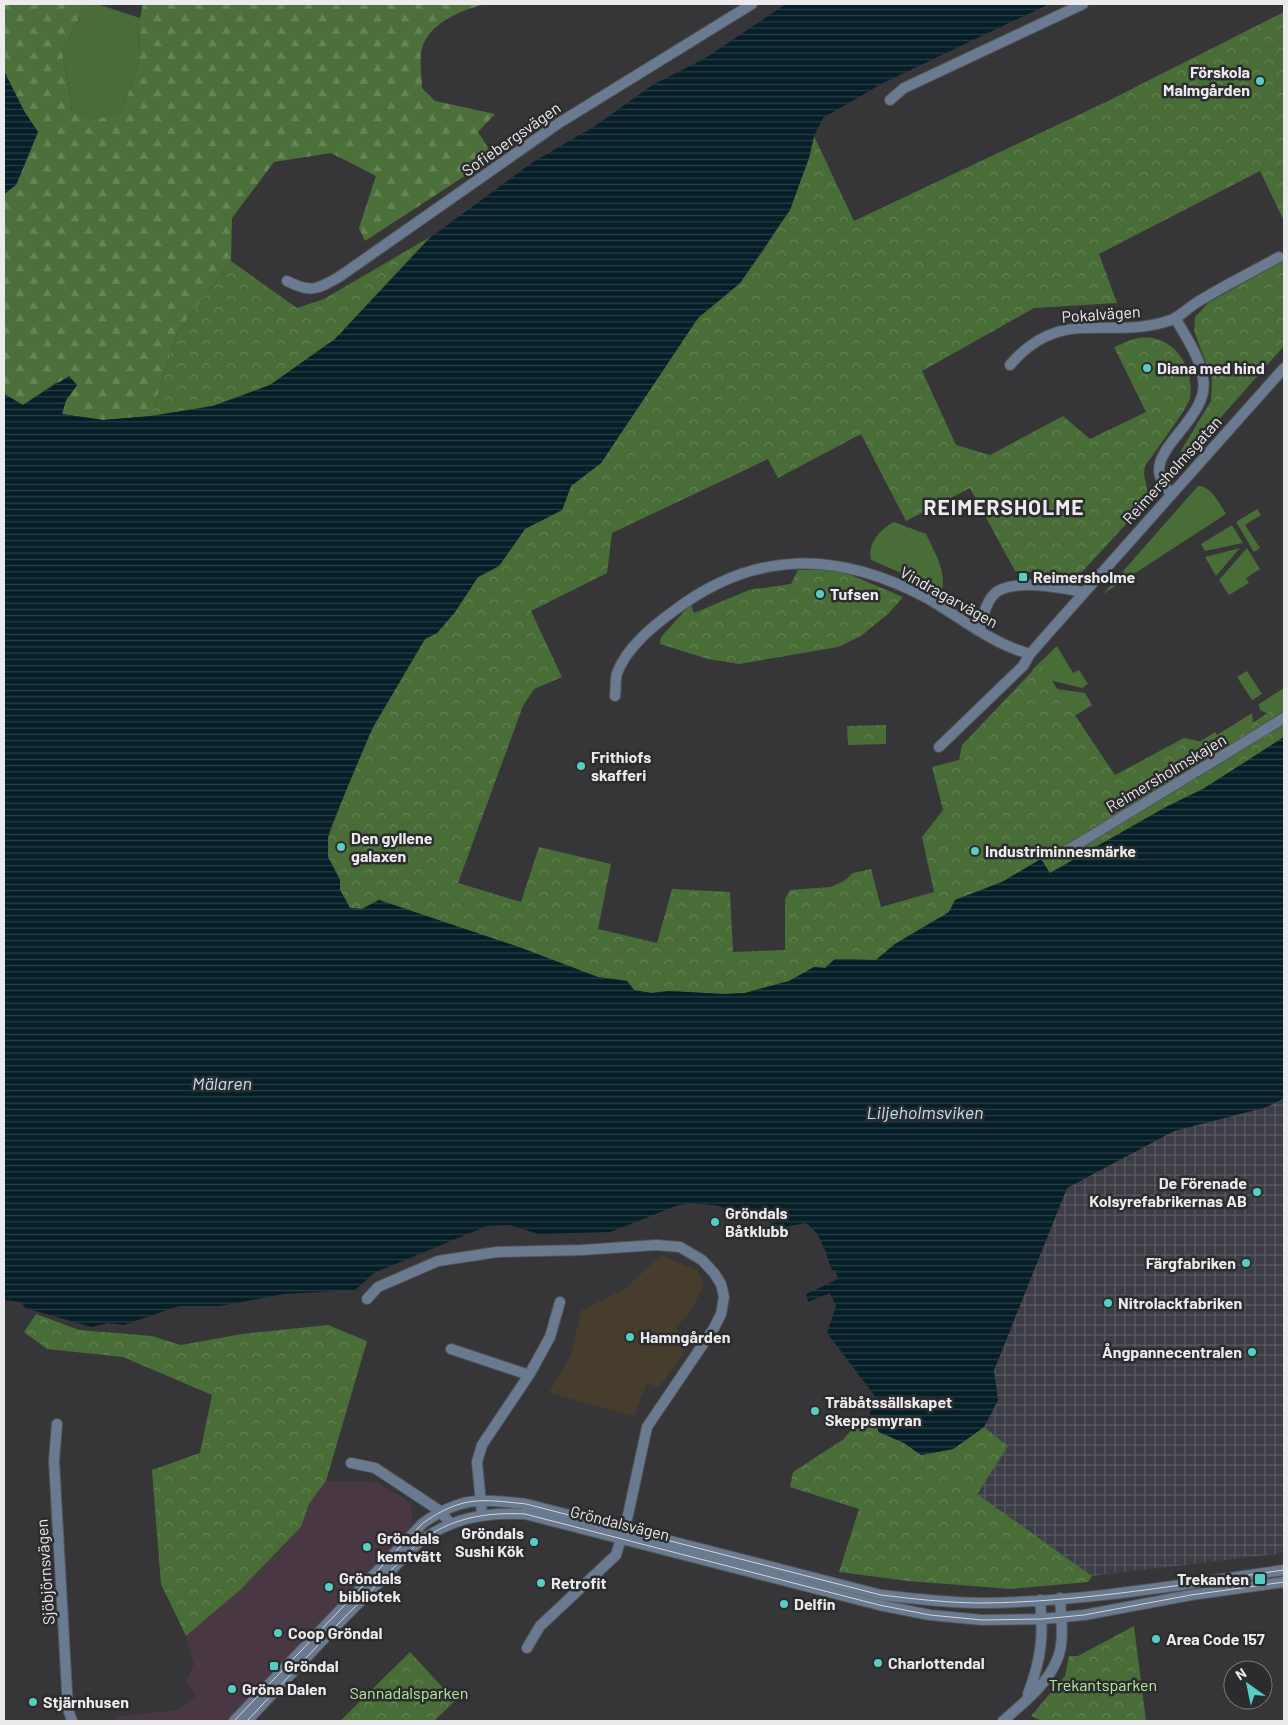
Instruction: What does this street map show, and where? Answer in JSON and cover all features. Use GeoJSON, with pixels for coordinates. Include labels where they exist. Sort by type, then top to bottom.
{"type":"FeatureCollection","features":[{"type":"Feature","properties":{"kind":"street","name":"Sofiebergsvägen"},"geometry":{"type":"LineString","coordinates":[[287,281],[305,290],[323,286],[339,277],[559,123],[752,4]]}},
{"type":"Feature","properties":{"kind":"street"},"geometry":{"type":"LineString","coordinates":[[890,100],[904,88],[1082,4]]}},
{"type":"Feature","properties":{"kind":"street","name":"Pokalvägen"},"geometry":{"type":"LineString","coordinates":[[1010,365],[1024,348],[1041,337],[1063,329],[1154,325],[1174,318],[1197,302],[1279,257]]}},
{"type":"Feature","properties":{"kind":"street"},"geometry":{"type":"LineString","coordinates":[[1170,494],[1162,483],[1159,470],[1162,458],[1198,407],[1203,392],[1204,378],[1195,351],[1174,318]]}},
{"type":"Feature","properties":{"kind":"street","name":"Reimersholmsgatan"},"geometry":{"type":"LineString","coordinates":[[939,747],[1023,666],[1030,654],[1084,592],[1284,368]]}},
{"type":"Feature","properties":{"kind":"street","name":"Vindragarvägen"},"geometry":{"type":"LineString","coordinates":[[615,696],[616,674],[627,655],[663,619],[705,589],[755,570],[803,563],[837,564],[863,570],[926,598],[1004,645],[1030,654]]}},
{"type":"Feature","properties":{"kind":"street"},"geometry":{"type":"LineString","coordinates":[[980,630],[989,602],[998,592],[1004,589],[1011,587],[1056,587],[1084,592]]}},
{"type":"Feature","properties":{"kind":"street","name":"Reimersholmskajen"},"geometry":{"type":"LineString","coordinates":[[1063,853],[1284,718]]}},
{"type":"Feature","properties":{"kind":"street"},"geometry":{"type":"LineString","coordinates":[[367,1299],[378,1287],[438,1260],[497,1252],[582,1250],[656,1245],[680,1247],[702,1260],[721,1284],[724,1297],[721,1314],[714,1328],[647,1427],[623,1534],[616,1555],[540,1626],[527,1648]]}},
{"type":"Feature","properties":{"kind":"street"},"geometry":{"type":"LineString","coordinates":[[482,1514],[477,1462],[482,1445],[529,1375],[550,1337],[560,1302]]}},
{"type":"Feature","properties":{"kind":"street"},"geometry":{"type":"LineString","coordinates":[[451,1348],[529,1375]]}},
{"type":"Feature","properties":{"kind":"street","name":"Sjöbjörnsvägen"},"geometry":{"type":"LineString","coordinates":[[57,1424],[54,1461],[70,1720]]}},
{"type":"Feature","properties":{"kind":"street"},"geometry":{"type":"LineString","coordinates":[[351,1463],[375,1468],[440,1511],[450,1523]]}},
{"type":"Feature","properties":{"kind":"street","name":"Gröndalsvägen"},"geometry":{"type":"LineString","coordinates":[[234,1721],[398,1547],[423,1523],[440,1511],[460,1503],[480,1499],[526,1504],[623,1534],[879,1605],[930,1615],[982,1620],[1061,1618],[1284,1582]]}},
{"type":"Feature","properties":{"kind":"street","name":"Gröndalsvägen"},"geometry":{"type":"LineString","coordinates":[[247,1721],[308,1655],[406,1555],[430,1534],[450,1523],[482,1514],[525,1514],[623,1534],[881,1595],[931,1601],[981,1603],[1040,1600],[1190,1584],[1284,1570]]}},
{"type":"Feature","properties":{"kind":"street"},"geometry":{"type":"LineString","coordinates":[[1003,1721],[1026,1701],[1049,1674],[1057,1660],[1061,1642],[1060,1598]]}},
{"type":"Feature","properties":{"kind":"street"},"geometry":{"type":"LineString","coordinates":[[1026,1701],[1039,1666],[1043,1641],[1040,1600]]}},
{"type":"Feature","properties":{"kind":"shaded area"},"geometry":{"type":"Polygon","coordinates":[[[1284,1098],[1284,1553],[1092,1576],[976,1494],[1008,1446],[984,1427],[998,1400],[994,1371],[1067,1188],[1174,1131],[1267,1107],[1284,1098]]]}},
{"type":"Feature","properties":{"kind":"shaded area","name":"Hamngården"},"geometry":{"type":"Polygon","coordinates":[[[661,1255],[698,1271],[704,1285],[688,1316],[675,1327],[690,1344],[659,1387],[647,1383],[634,1416],[549,1393],[571,1355],[581,1311],[625,1289],[661,1255]]]}},
{"type":"Feature","properties":{"kind":"shaded area"},"geometry":{"type":"Polygon","coordinates":[[[326,1481],[377,1482],[411,1503],[413,1524],[227,1721],[115,1721],[115,1717],[179,1710],[196,1696],[186,1682],[194,1664],[186,1636],[240,1590],[301,1527],[309,1504],[326,1481]]]}},
{"type":"Feature","properties":{"kind":"green space"},"geometry":{"type":"Polygon","coordinates":[[[4,4],[87,4],[62,50],[72,112],[95,119],[121,113],[139,63],[140,18],[143,4],[487,4],[458,13],[448,18],[432,31],[422,48],[421,68],[422,88],[435,101],[495,114],[478,132],[494,157],[365,241],[359,228],[376,176],[331,153],[274,162],[232,218],[231,261],[177,333],[151,416],[103,420],[62,414],[66,400],[77,385],[57,382],[23,405],[4,394],[4,194],[16,185],[38,132],[24,111],[4,71],[4,4]]]}},
{"type":"Feature","properties":{"kind":"green space"},"geometry":{"type":"Polygon","coordinates":[[[87,4],[97,4],[140,18],[139,63],[121,113],[95,119],[72,112],[62,50],[87,4]]]}},
{"type":"Feature","properties":{"kind":"green space"},"geometry":{"type":"Polygon","coordinates":[[[1284,12],[1284,221],[1260,171],[1099,254],[1117,303],[1034,308],[922,371],[956,445],[990,455],[1063,416],[1090,439],[1146,412],[1114,347],[1130,340],[1151,338],[1162,341],[1179,354],[1189,375],[1191,386],[1190,398],[1177,421],[1145,466],[1144,474],[1149,499],[1082,572],[1068,575],[1015,571],[970,488],[906,521],[861,434],[778,478],[768,459],[612,533],[607,573],[531,611],[562,677],[534,689],[523,706],[458,883],[521,902],[539,847],[611,864],[598,929],[657,943],[672,889],[730,892],[733,952],[785,950],[785,899],[790,890],[831,887],[844,881],[853,873],[871,869],[881,907],[934,892],[922,837],[943,810],[932,767],[959,760],[962,745],[1040,663],[1115,775],[1184,738],[1217,745],[1284,703],[1284,737],[1203,789],[1166,807],[1049,874],[1041,859],[1002,882],[955,900],[949,912],[895,944],[876,960],[835,959],[825,968],[814,967],[789,981],[745,993],[723,994],[669,991],[651,993],[634,990],[627,981],[598,977],[379,900],[362,909],[350,908],[340,890],[340,880],[328,857],[328,838],[355,766],[384,704],[425,639],[437,633],[455,612],[478,577],[499,566],[525,529],[562,510],[571,486],[601,463],[698,318],[740,283],[773,235],[809,158],[814,136],[854,221],[1108,101],[1284,12]]]}},
{"type":"Feature","properties":{"kind":"green space"},"geometry":{"type":"Polygon","coordinates":[[[430,237],[335,339],[270,385],[213,406],[151,416],[177,333],[231,261],[297,308],[324,299],[430,237]]]}},
{"type":"Feature","properties":{"kind":"green space"},"geometry":{"type":"Polygon","coordinates":[[[1284,260],[1284,346],[1177,467],[1182,449],[1211,401],[1212,379],[1194,331],[1195,317],[1208,303],[1284,260]]]}},
{"type":"Feature","properties":{"kind":"green space"},"geometry":{"type":"Polygon","coordinates":[[[1198,486],[1211,492],[1226,514],[1103,594],[1198,486]]]}},
{"type":"Feature","properties":{"kind":"green space"},"geometry":{"type":"Polygon","coordinates":[[[1257,509],[1261,515],[1245,525],[1260,548],[1254,552],[1236,522],[1257,509]]]}},
{"type":"Feature","properties":{"kind":"green space"},"geometry":{"type":"Polygon","coordinates":[[[894,522],[926,534],[941,568],[943,575],[942,589],[871,560],[871,548],[876,538],[894,522]]]}},
{"type":"Feature","properties":{"kind":"green space"},"geometry":{"type":"Polygon","coordinates":[[[1232,525],[1243,543],[1205,551],[1201,544],[1232,525]]]}},
{"type":"Feature","properties":{"kind":"green space"},"geometry":{"type":"Polygon","coordinates":[[[1240,548],[1216,576],[1205,557],[1240,548]]]}},
{"type":"Feature","properties":{"kind":"green space"},"geometry":{"type":"Polygon","coordinates":[[[1247,548],[1260,569],[1246,578],[1249,583],[1229,595],[1219,580],[1247,548]]]}},
{"type":"Feature","properties":{"kind":"green space"},"geometry":{"type":"Polygon","coordinates":[[[798,570],[839,570],[903,597],[889,613],[861,636],[838,647],[739,664],[708,659],[660,644],[661,637],[691,604],[694,613],[749,590],[791,584],[798,570]]]}},
{"type":"Feature","properties":{"kind":"green space"},"geometry":{"type":"Polygon","coordinates":[[[1057,646],[1073,673],[1079,670],[1088,684],[1082,688],[1045,679],[1032,670],[1057,646]]]}},
{"type":"Feature","properties":{"kind":"green space"},"geometry":{"type":"Polygon","coordinates":[[[1247,671],[1262,694],[1252,700],[1237,677],[1247,671]]]}},
{"type":"Feature","properties":{"kind":"green space"},"geometry":{"type":"Polygon","coordinates":[[[1051,688],[1085,693],[1092,705],[1070,719],[1051,688]]]}},
{"type":"Feature","properties":{"kind":"green space"},"geometry":{"type":"Polygon","coordinates":[[[1284,688],[1284,707],[1268,714],[1260,710],[1259,704],[1284,688]]]}},
{"type":"Feature","properties":{"kind":"green space"},"geometry":{"type":"Polygon","coordinates":[[[1252,713],[1253,723],[1211,753],[1196,744],[1215,732],[1217,735],[1252,713]]]}},
{"type":"Feature","properties":{"kind":"green space"},"geometry":{"type":"Polygon","coordinates":[[[886,725],[886,744],[848,745],[847,726],[886,725]]]}},
{"type":"Feature","properties":{"kind":"green space"},"geometry":{"type":"Polygon","coordinates":[[[36,1314],[79,1330],[152,1336],[181,1345],[242,1334],[328,1325],[367,1341],[326,1481],[309,1504],[301,1527],[240,1590],[186,1636],[161,1584],[152,1470],[200,1453],[212,1395],[123,1357],[47,1349],[24,1332],[36,1314]]]}},
{"type":"Feature","properties":{"kind":"green space"},"geometry":{"type":"Polygon","coordinates":[[[861,1418],[870,1420],[879,1432],[904,1443],[921,1455],[953,1449],[984,1427],[1008,1446],[977,1494],[1092,1576],[1088,1582],[1011,1589],[908,1581],[839,1572],[859,1509],[790,1487],[793,1472],[844,1439],[861,1418]]]}},
{"type":"Feature","properties":{"kind":"green space","name":"Trekantsparken"},"geometry":{"type":"Polygon","coordinates":[[[1134,1626],[1146,1721],[1042,1721],[1031,1716],[1065,1676],[1069,1656],[1078,1656],[1134,1626]]]}},
{"type":"Feature","properties":{"kind":"green space","name":"Sannadalsparken"},"geometry":{"type":"Polygon","coordinates":[[[410,1652],[455,1701],[434,1721],[340,1721],[410,1652]]]}},
{"type":"Feature","properties":{"kind":"water","name":"Mälaren"},"geometry":{"type":"Polygon","coordinates":[[[786,4],[1049,4],[883,83],[823,118],[814,136],[809,158],[790,210],[740,283],[698,318],[601,463],[571,486],[562,510],[525,529],[499,566],[478,577],[455,612],[437,633],[425,639],[372,729],[330,829],[328,857],[340,880],[340,890],[350,908],[362,909],[379,900],[519,947],[598,977],[627,981],[634,990],[651,993],[669,991],[723,994],[745,993],[789,981],[814,967],[825,968],[835,959],[876,960],[895,944],[949,912],[955,900],[1002,882],[1041,859],[1050,873],[1166,807],[1203,789],[1284,737],[1284,1098],[1267,1107],[1174,1131],[1067,1188],[994,1370],[998,1400],[984,1427],[953,1449],[921,1455],[904,1443],[879,1432],[875,1422],[868,1418],[872,1407],[878,1400],[827,1333],[836,1306],[830,1293],[808,1302],[806,1294],[838,1279],[835,1270],[832,1270],[816,1232],[806,1223],[784,1227],[719,1206],[690,1203],[676,1206],[610,1232],[539,1234],[509,1225],[487,1226],[374,1273],[355,1290],[284,1294],[220,1306],[179,1306],[124,1325],[108,1323],[92,1327],[25,1308],[21,1302],[4,1300],[4,394],[23,405],[69,376],[77,385],[66,400],[62,414],[103,420],[151,416],[213,406],[270,385],[335,339],[431,237],[533,162],[595,126],[654,84],[704,59],[786,4]]]}},
{"type":"Feature","properties":{"kind":"water"},"geometry":{"type":"Polygon","coordinates":[[[4,71],[24,111],[38,132],[16,185],[4,194],[4,71]]]}},
{"type":"Feature","properties":{"kind":"tram line"},"geometry":{"type":"LineString","coordinates":[[234,1721],[423,1523],[449,1508],[472,1502],[496,1501],[526,1504],[881,1595],[932,1600],[983,1603],[1097,1596],[1284,1570]]}},
{"type":"Feature","properties":{"kind":"tram line"},"geometry":{"type":"LineString","coordinates":[[247,1721],[336,1626],[418,1543],[430,1534],[455,1522],[496,1514],[525,1514],[879,1605],[930,1615],[982,1620],[1042,1619],[1084,1615],[1191,1595],[1284,1582]]}},
{"type":"Feature","properties":{"kind":"place","name":"Förskola Malmgården"},"geometry":{"type":"Point","coordinates":[1260,81]}},
{"type":"Feature","properties":{"kind":"place","name":"Diana med hind"},"geometry":{"type":"Point","coordinates":[1147,368]}},
{"type":"Feature","properties":{"kind":"place","name":"Reimersholme"},"geometry":{"type":"Point","coordinates":[1023,577]}},
{"type":"Feature","properties":{"kind":"place","name":"Tufsen"},"geometry":{"type":"Point","coordinates":[820,594]}},
{"type":"Feature","properties":{"kind":"place","name":"Frithiofs skafferi"},"geometry":{"type":"Point","coordinates":[581,766]}},
{"type":"Feature","properties":{"kind":"place","name":"Den gyllene galaxen"},"geometry":{"type":"Point","coordinates":[341,847]}},
{"type":"Feature","properties":{"kind":"place","name":"Industriminnesmärke"},"geometry":{"type":"Point","coordinates":[975,851]}},
{"type":"Feature","properties":{"kind":"place","name":"De Förenade Kolsyrefabrikernas AB"},"geometry":{"type":"Point","coordinates":[1257,1192]}},
{"type":"Feature","properties":{"kind":"place","name":"Gröndals Båtklubb"},"geometry":{"type":"Point","coordinates":[715,1222]}},
{"type":"Feature","properties":{"kind":"place","name":"Färgfabriken"},"geometry":{"type":"Point","coordinates":[1246,1263]}},
{"type":"Feature","properties":{"kind":"place","name":"Nitrolackfabriken"},"geometry":{"type":"Point","coordinates":[1108,1303]}},
{"type":"Feature","properties":{"kind":"place","name":"Hamngården"},"geometry":{"type":"Point","coordinates":[630,1337]}},
{"type":"Feature","properties":{"kind":"place","name":"Ångpannecentralen"},"geometry":{"type":"Point","coordinates":[1252,1352]}},
{"type":"Feature","properties":{"kind":"place","name":"Träbåtssällskapet Skeppsmyran"},"geometry":{"type":"Point","coordinates":[815,1411]}},
{"type":"Feature","properties":{"kind":"place","name":"Gröndals Sushi Kök"},"geometry":{"type":"Point","coordinates":[534,1542]}},
{"type":"Feature","properties":{"kind":"place","name":"Gröndals kemtvätt"},"geometry":{"type":"Point","coordinates":[367,1547]}},
{"type":"Feature","properties":{"kind":"place","name":"Trekanten"},"geometry":{"type":"Point","coordinates":[1260,1579]}},
{"type":"Feature","properties":{"kind":"place","name":"Retrofit"},"geometry":{"type":"Point","coordinates":[541,1583]}},
{"type":"Feature","properties":{"kind":"place","name":"Gröndals bibliotek"},"geometry":{"type":"Point","coordinates":[329,1587]}},
{"type":"Feature","properties":{"kind":"place","name":"Delfin"},"geometry":{"type":"Point","coordinates":[784,1604]}},
{"type":"Feature","properties":{"kind":"place","name":"Coop Gröndal"},"geometry":{"type":"Point","coordinates":[278,1633]}},
{"type":"Feature","properties":{"kind":"place","name":"Area Code 157"},"geometry":{"type":"Point","coordinates":[1156,1639]}},
{"type":"Feature","properties":{"kind":"place","name":"Charlottendal"},"geometry":{"type":"Point","coordinates":[878,1663]}},
{"type":"Feature","properties":{"kind":"place","name":"Gröndal"},"geometry":{"type":"Point","coordinates":[274,1666]}},
{"type":"Feature","properties":{"kind":"place","name":"Gröna Dalen"},"geometry":{"type":"Point","coordinates":[232,1689]}},
{"type":"Feature","properties":{"kind":"place","name":"Stjärnhusen"},"geometry":{"type":"Point","coordinates":[33,1702]}},
{"type":"Feature","properties":{"kind":"district","name":"REIMERSHOLME"},"geometry":{"type":"Point","coordinates":[1004,508]}},
{"type":"Feature","properties":{"kind":"water label","name":"Liljeholmsviken"},"geometry":{"type":"Point","coordinates":[925,1113]}}]}
